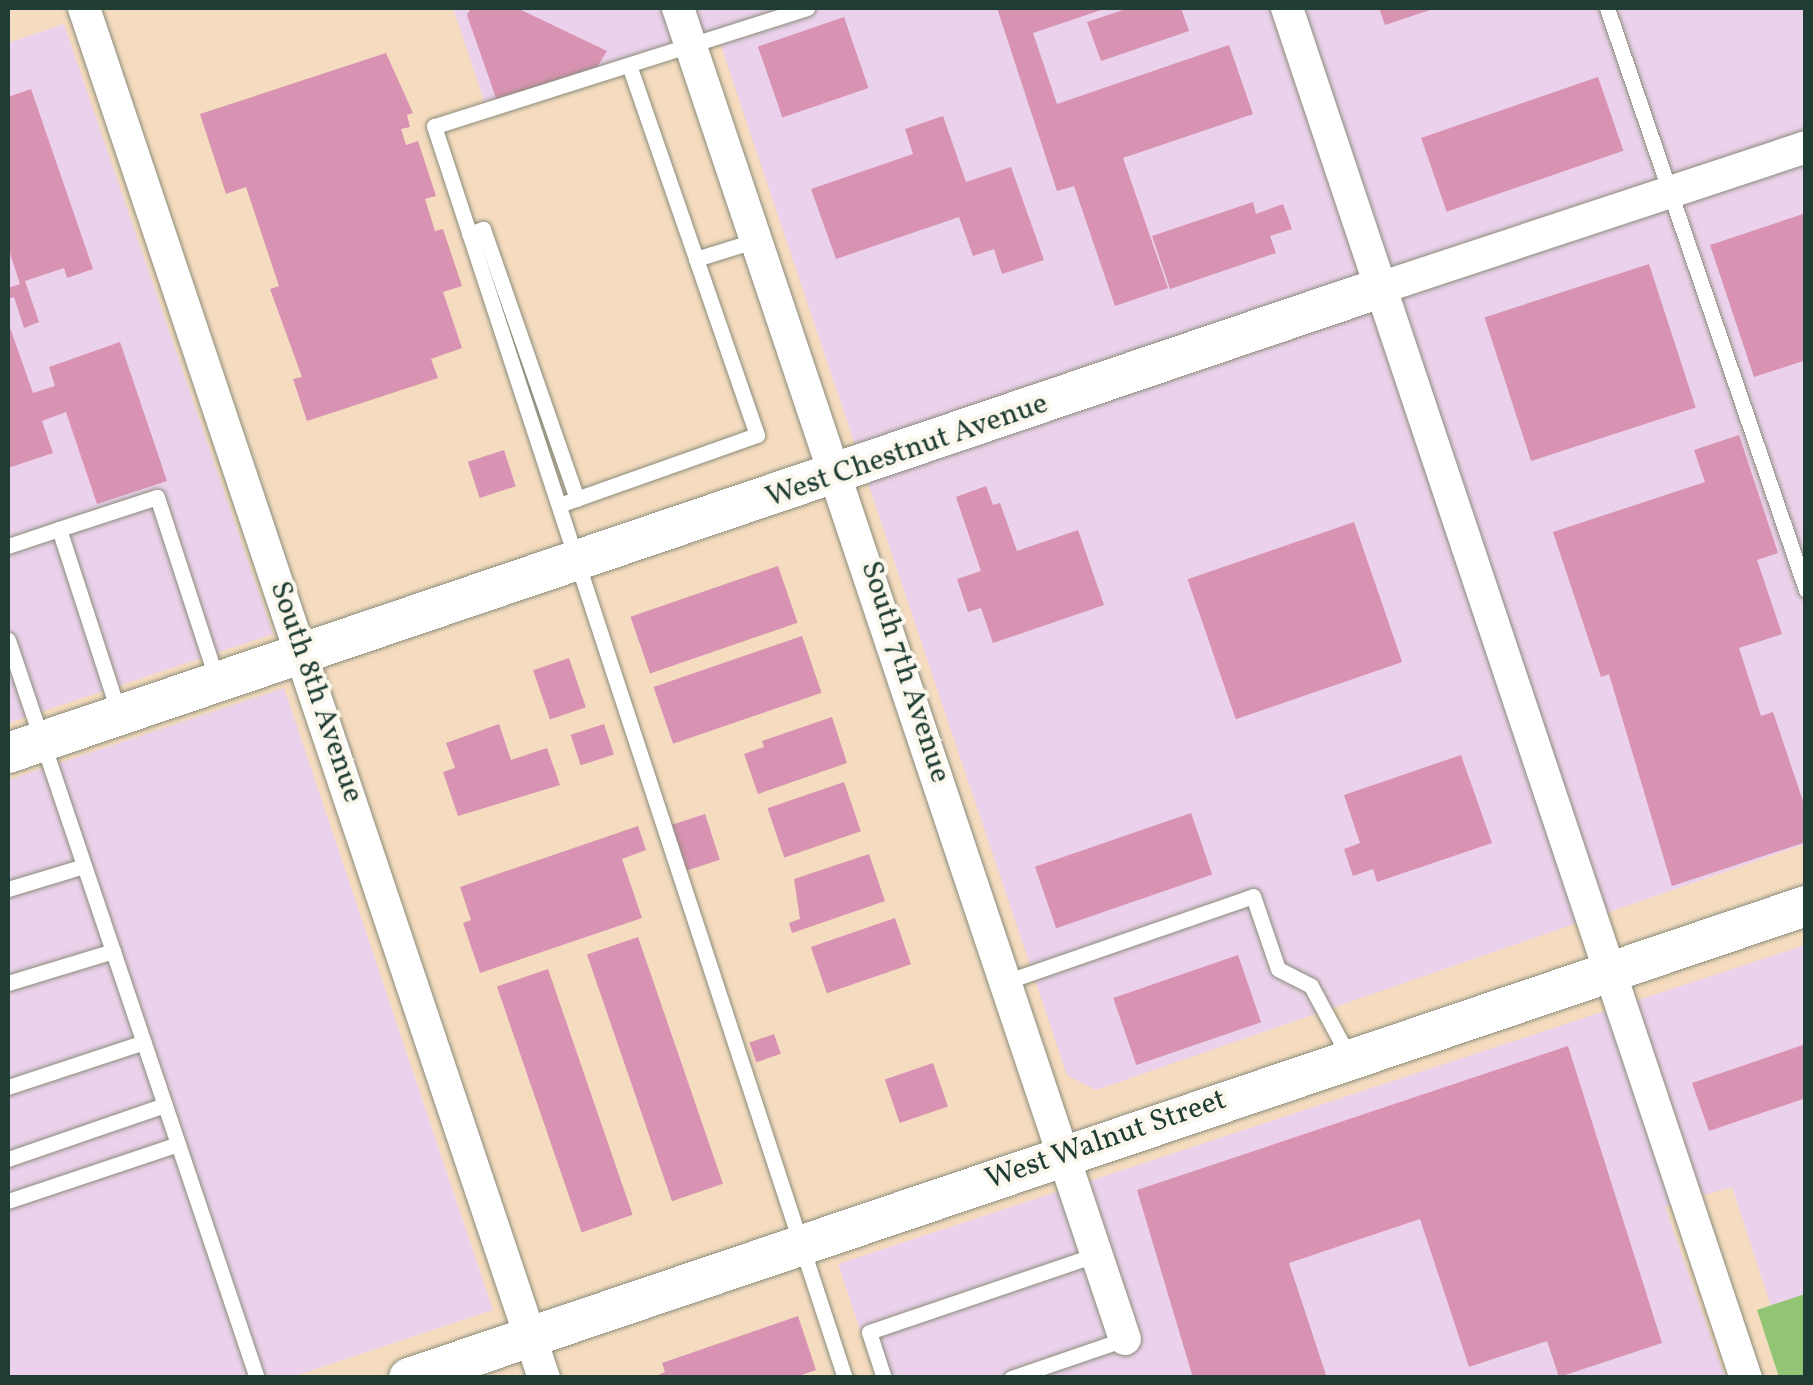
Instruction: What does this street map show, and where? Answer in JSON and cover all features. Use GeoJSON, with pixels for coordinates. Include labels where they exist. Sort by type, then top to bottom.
{"type":"FeatureCollection","features":[{"type":"Feature","properties":{"kind":"street","name":"South 8th Avenue"},"geometry":{"type":"LineString","coordinates":[[84,8],[544,1378]]}},
{"type":"Feature","properties":{"kind":"street","name":"South 7th Avenue"},"geometry":{"type":"LineString","coordinates":[[678,8],[840,476],[1125,1339]]}},
{"type":"Feature","properties":{"kind":"street"},"geometry":{"type":"LineString","coordinates":[[1287,8],[1746,1378]]}},
{"type":"Feature","properties":{"kind":"street","name":"West Chestnut Avenue"},"geometry":{"type":"LineString","coordinates":[[25,747],[840,476],[1380,288],[1806,147]]}},
{"type":"Feature","properties":{"kind":"street","name":"West Walnut Street"},"geometry":{"type":"LineString","coordinates":[[408,1378],[1609,969],[1806,906]]}},
{"type":"Feature","properties":{"kind":"lane"},"geometry":{"type":"LineString","coordinates":[[806,8],[785,11],[630,65],[434,126],[845,1378]]}},
{"type":"Feature","properties":{"kind":"lane"},"geometry":{"type":"LineString","coordinates":[[1608,8],[1806,590]]}},
{"type":"Feature","properties":{"kind":"lane"},"geometry":{"type":"LineString","coordinates":[[559,505],[758,435],[630,65]]}},
{"type":"Feature","properties":{"kind":"lane"},"geometry":{"type":"LineString","coordinates":[[469,234],[483,229],[576,499]]}},
{"type":"Feature","properties":{"kind":"lane"},"geometry":{"type":"LineString","coordinates":[[696,259],[758,239]]}},
{"type":"Feature","properties":{"kind":"lane"},"geometry":{"type":"LineString","coordinates":[[8,546],[157,497],[217,681]]}},
{"type":"Feature","properties":{"kind":"lane"},"geometry":{"type":"LineString","coordinates":[[59,529],[119,714]]}},
{"type":"Feature","properties":{"kind":"lane"},"geometry":{"type":"LineString","coordinates":[[8,640],[25,747],[84,866],[256,1378]]}},
{"type":"Feature","properties":{"kind":"lane"},"geometry":{"type":"LineString","coordinates":[[8,889],[84,866]]}},
{"type":"Feature","properties":{"kind":"lane"},"geometry":{"type":"LineString","coordinates":[[1008,981],[1253,896],[1278,969],[1311,986],[1349,1057]]}},
{"type":"Feature","properties":{"kind":"lane"},"geometry":{"type":"LineString","coordinates":[[8,983],[112,951]]}},
{"type":"Feature","properties":{"kind":"lane"},"geometry":{"type":"LineString","coordinates":[[8,1087],[144,1042]]}},
{"type":"Feature","properties":{"kind":"lane"},"geometry":{"type":"LineString","coordinates":[[8,1159],[165,1105]]}},
{"type":"Feature","properties":{"kind":"lane"},"geometry":{"type":"LineString","coordinates":[[8,1200],[178,1144]]}},
{"type":"Feature","properties":{"kind":"lane"},"geometry":{"type":"LineString","coordinates":[[884,1378],[869,1332],[1098,1254]]}},
{"type":"Feature","properties":{"kind":"lane"},"geometry":{"type":"LineString","coordinates":[[1011,1378],[1125,1339]]}},
{"type":"Feature","properties":{"kind":"shaded area"},"geometry":{"type":"Polygon","coordinates":[[[453,8],[1805,8],[1805,844],[1096,1090],[1067,1075],[718,37],[488,112],[453,8]]]}},
{"type":"Feature","properties":{"kind":"shaded area"},"geometry":{"type":"Polygon","coordinates":[[[64,24],[273,634],[8,723],[8,43],[64,24]]]}},
{"type":"Feature","properties":{"kind":"shaded area"},"geometry":{"type":"Polygon","coordinates":[[[284,688],[493,1310],[292,1377],[8,1377],[8,780],[284,688]]]}},
{"type":"Feature","properties":{"kind":"shaded area"},"geometry":{"type":"Polygon","coordinates":[[[1805,945],[1805,1294],[1771,1306],[1732,1187],[1665,1207],[1725,1377],[876,1377],[838,1264],[1805,945]]]}},
{"type":"Feature","properties":{"kind":"green space"},"geometry":{"type":"Polygon","coordinates":[[[1805,1294],[1805,1377],[1779,1377],[1757,1310],[1805,1294]]]}},
{"type":"Feature","properties":{"kind":"building"},"geometry":{"type":"Polygon","coordinates":[[[471,8],[517,8],[607,51],[594,72],[498,104],[467,15],[471,8]]]}},
{"type":"Feature","properties":{"kind":"building"},"geometry":{"type":"Polygon","coordinates":[[[997,8],[1107,8],[1033,33],[1057,104],[1229,45],[1253,114],[1123,158],[1168,288],[1115,306],[1074,186],[1057,191],[997,8]]]}},
{"type":"Feature","properties":{"kind":"building"},"geometry":{"type":"Polygon","coordinates":[[[1129,8],[1181,8],[1189,31],[1101,61],[1087,22],[1129,8]]]}},
{"type":"Feature","properties":{"kind":"building"},"geometry":{"type":"Polygon","coordinates":[[[1379,8],[1436,8],[1385,25],[1379,8]]]}},
{"type":"Feature","properties":{"kind":"building"},"geometry":{"type":"Polygon","coordinates":[[[844,17],[868,88],[782,118],[758,47],[844,17]]]}},
{"type":"Feature","properties":{"kind":"building"},"geometry":{"type":"Polygon","coordinates":[[[386,53],[413,113],[407,115],[410,127],[401,129],[406,145],[418,141],[436,196],[425,199],[435,231],[443,229],[462,286],[443,292],[462,348],[431,359],[438,378],[307,421],[293,379],[302,377],[270,289],[279,286],[246,187],[226,194],[200,114],[386,53]]]}},
{"type":"Feature","properties":{"kind":"building"},"geometry":{"type":"Polygon","coordinates":[[[1598,77],[1623,151],[1447,212],[1421,138],[1598,77]]]}},
{"type":"Feature","properties":{"kind":"building"},"geometry":{"type":"Polygon","coordinates":[[[31,89],[93,269],[67,278],[64,268],[25,281],[39,322],[24,328],[14,297],[8,299],[8,288],[20,284],[8,247],[8,97],[31,89]]]}},
{"type":"Feature","properties":{"kind":"building"},"geometry":{"type":"Polygon","coordinates":[[[943,116],[966,182],[1011,167],[1044,260],[1002,274],[994,249],[973,256],[959,217],[836,259],[811,189],[913,154],[905,129],[943,116]]]}},
{"type":"Feature","properties":{"kind":"building"},"geometry":{"type":"Polygon","coordinates":[[[1253,202],[1256,214],[1283,204],[1292,229],[1270,236],[1276,253],[1170,289],[1152,236],[1253,202]]]}},
{"type":"Feature","properties":{"kind":"building"},"geometry":{"type":"Polygon","coordinates":[[[1806,213],[1806,360],[1754,377],[1710,245],[1806,213]]]}},
{"type":"Feature","properties":{"kind":"building"},"geometry":{"type":"Polygon","coordinates":[[[1649,264],[1696,408],[1531,461],[1484,317],[1649,264]]]}},
{"type":"Feature","properties":{"kind":"building"},"geometry":{"type":"Polygon","coordinates":[[[8,322],[33,393],[55,386],[49,367],[120,342],[167,481],[97,504],[66,412],[42,421],[53,453],[8,468],[8,322]]]}},
{"type":"Feature","properties":{"kind":"building"},"geometry":{"type":"Polygon","coordinates":[[[1739,435],[1778,553],[1757,560],[1782,634],[1739,648],[1761,716],[1773,712],[1806,810],[1806,842],[1672,886],[1609,674],[1601,677],[1553,532],[1705,482],[1694,450],[1739,435]]]}},
{"type":"Feature","properties":{"kind":"building"},"geometry":{"type":"Polygon","coordinates":[[[504,450],[516,486],[480,498],[468,462],[504,450]]]}},
{"type":"Feature","properties":{"kind":"building"},"geometry":{"type":"Polygon","coordinates":[[[986,486],[993,505],[1000,503],[1017,551],[1078,530],[1104,605],[993,643],[981,608],[968,612],[957,579],[981,571],[956,497],[986,486]]]}},
{"type":"Feature","properties":{"kind":"building"},"geometry":{"type":"Polygon","coordinates":[[[1354,522],[1402,662],[1236,719],[1188,579],[1354,522]]]}},
{"type":"Feature","properties":{"kind":"building"},"geometry":{"type":"Polygon","coordinates":[[[778,566],[798,623],[650,674],[630,617],[778,566]]]}},
{"type":"Feature","properties":{"kind":"building"},"geometry":{"type":"Polygon","coordinates":[[[802,636],[822,693],[673,744],[654,687],[802,636]]]}},
{"type":"Feature","properties":{"kind":"building"},"geometry":{"type":"Polygon","coordinates":[[[569,658],[586,707],[550,720],[533,670],[569,658]]]}},
{"type":"Feature","properties":{"kind":"building"},"geometry":{"type":"Polygon","coordinates":[[[832,717],[847,763],[758,794],[744,754],[764,747],[762,741],[832,717]]]}},
{"type":"Feature","properties":{"kind":"building"},"geometry":{"type":"Polygon","coordinates":[[[499,724],[511,760],[547,748],[560,785],[458,816],[443,772],[455,768],[446,743],[499,724]]]}},
{"type":"Feature","properties":{"kind":"building"},"geometry":{"type":"Polygon","coordinates":[[[604,724],[614,754],[581,765],[571,735],[604,724]]]}},
{"type":"Feature","properties":{"kind":"building"},"geometry":{"type":"Polygon","coordinates":[[[1461,755],[1492,843],[1377,882],[1373,869],[1353,876],[1344,849],[1360,843],[1344,795],[1461,755]]]}},
{"type":"Feature","properties":{"kind":"building"},"geometry":{"type":"Polygon","coordinates":[[[844,782],[861,831],[784,858],[767,808],[844,782]]]}},
{"type":"Feature","properties":{"kind":"building"},"geometry":{"type":"Polygon","coordinates":[[[1191,813],[1212,874],[1056,928],[1035,867],[1191,813]]]}},
{"type":"Feature","properties":{"kind":"building"},"geometry":{"type":"Polygon","coordinates":[[[705,814],[720,860],[684,871],[669,826],[705,814]]]}},
{"type":"Feature","properties":{"kind":"building"},"geometry":{"type":"Polygon","coordinates":[[[638,826],[646,850],[622,859],[642,918],[480,973],[463,923],[471,920],[460,887],[638,826]]]}},
{"type":"Feature","properties":{"kind":"building"},"geometry":{"type":"Polygon","coordinates":[[[869,854],[885,901],[792,933],[789,923],[800,919],[794,879],[869,854]]]}},
{"type":"Feature","properties":{"kind":"building"},"geometry":{"type":"Polygon","coordinates":[[[895,918],[911,964],[827,993],[811,947],[895,918]]]}},
{"type":"Feature","properties":{"kind":"building"},"geometry":{"type":"Polygon","coordinates":[[[638,937],[723,1184],[672,1201],[587,955],[638,937]]]}},
{"type":"Feature","properties":{"kind":"building"},"geometry":{"type":"Polygon","coordinates":[[[1238,955],[1261,1022],[1136,1065],[1113,998],[1238,955]]]}},
{"type":"Feature","properties":{"kind":"building"},"geometry":{"type":"Polygon","coordinates":[[[548,969],[633,1215],[582,1232],[497,987],[548,969]]]}},
{"type":"Feature","properties":{"kind":"building"},"geometry":{"type":"Polygon","coordinates":[[[774,1034],[781,1054],[756,1062],[749,1042],[774,1034]]]}},
{"type":"Feature","properties":{"kind":"building"},"geometry":{"type":"Polygon","coordinates":[[[1806,1044],[1806,1098],[1709,1131],[1692,1083],[1806,1044]]]}},
{"type":"Feature","properties":{"kind":"building"},"geometry":{"type":"Polygon","coordinates":[[[1568,1046],[1662,1343],[1559,1377],[1547,1341],[1469,1367],[1420,1219],[1289,1263],[1327,1378],[1193,1378],[1137,1190],[1568,1046]]]}},
{"type":"Feature","properties":{"kind":"building"},"geometry":{"type":"Polygon","coordinates":[[[933,1063],[948,1106],[900,1123],[885,1080],[933,1063]]]}},
{"type":"Feature","properties":{"kind":"building"},"geometry":{"type":"Polygon","coordinates":[[[798,1316],[816,1370],[793,1378],[652,1378],[665,1372],[662,1363],[798,1316]]]}}]}
